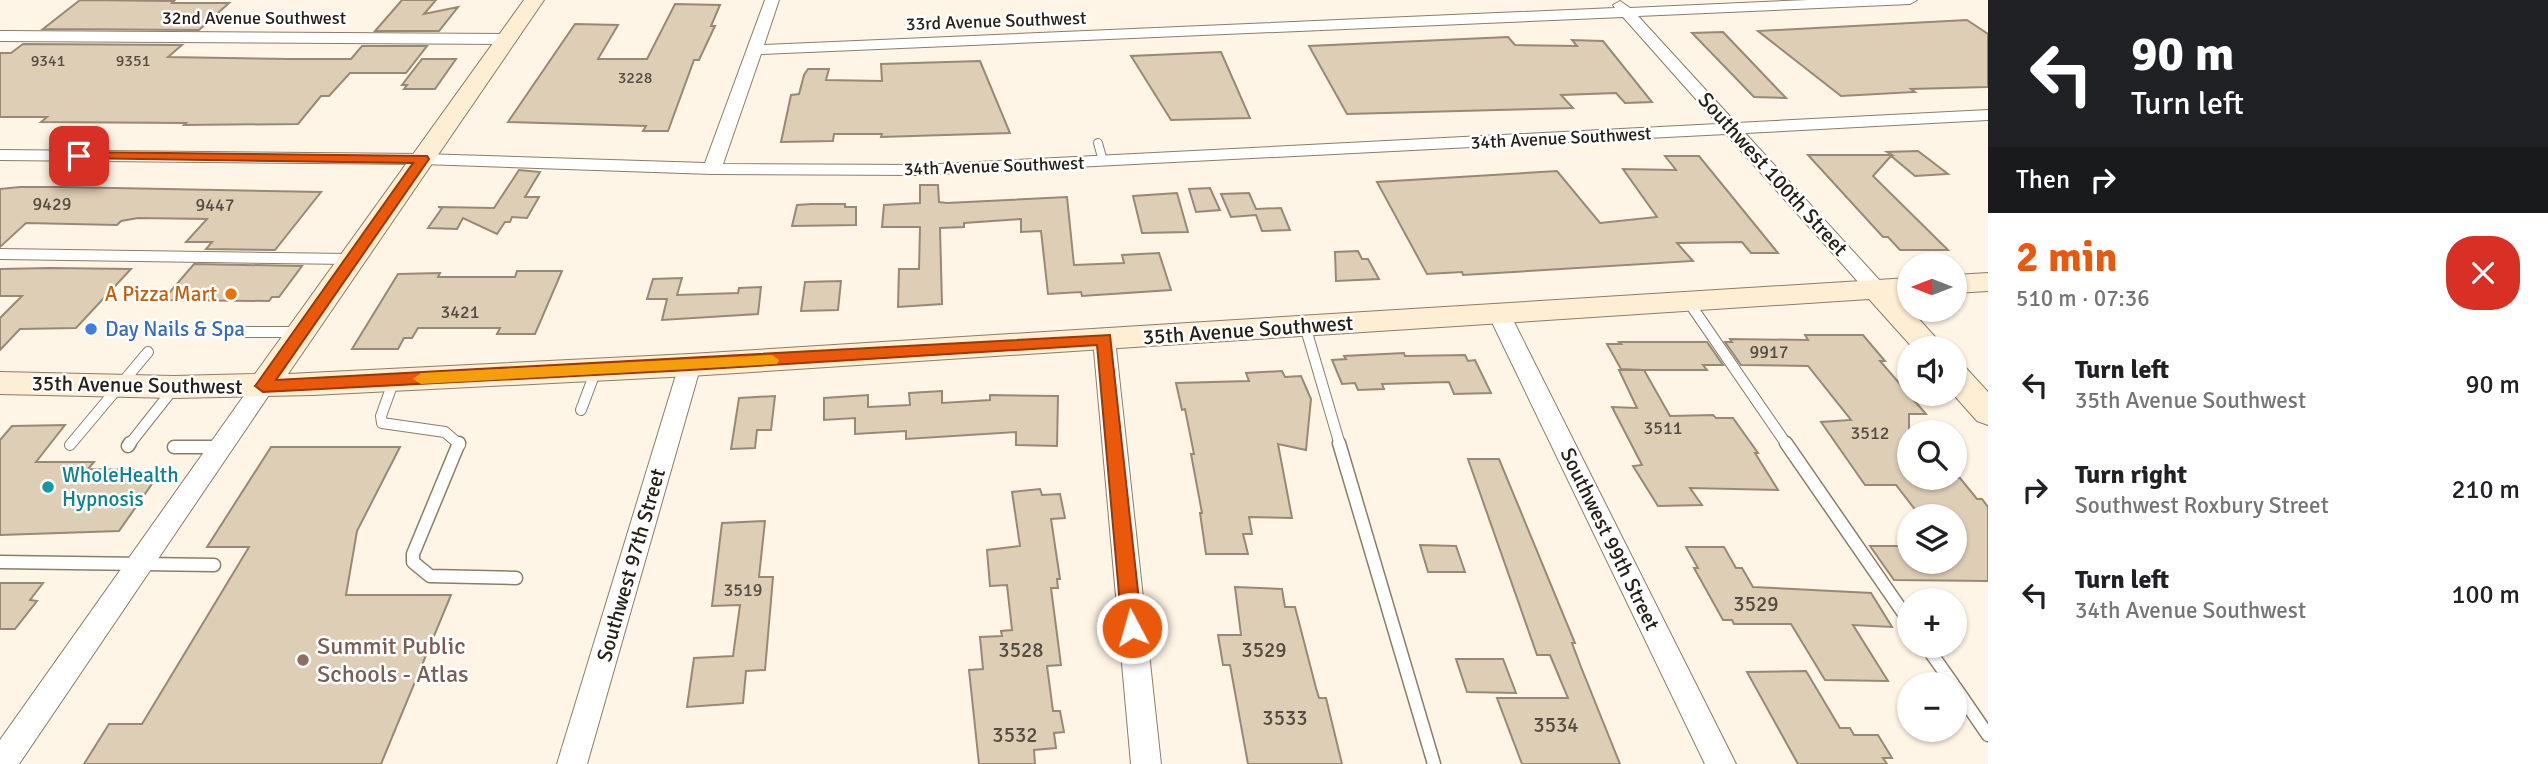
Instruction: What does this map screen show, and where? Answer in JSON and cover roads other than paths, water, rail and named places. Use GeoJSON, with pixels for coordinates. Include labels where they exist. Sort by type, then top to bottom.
{"type":"FeatureCollection","features":[{"type":"Feature","properties":{"kind":"street"},"geometry":{"type":"LineString","coordinates":[[1,764],[534,0]]}},
{"type":"Feature","properties":{"kind":"street"},"geometry":{"type":"LineString","coordinates":[[712,169],[772,0]]}},
{"type":"Feature","properties":{"kind":"street","name":"33rd Avenue Southwest"},"geometry":{"type":"LineString","coordinates":[[754,50],[1622,6],[1910,0]]}},
{"type":"Feature","properties":{"kind":"street","name":"Southwest 100th Street"},"geometry":{"type":"LineString","coordinates":[[1622,6],[1919,336]]}},
{"type":"Feature","properties":{"kind":"street","name":"32nd Avenue Southwest"},"geometry":{"type":"LineString","coordinates":[[0,36],[507,39]]}},
{"type":"Feature","properties":{"kind":"street","name":"34th Avenue Southwest"},"geometry":{"type":"LineString","coordinates":[[0,155],[422,159],[712,169],[920,170],[1101,152],[1732,129],[1988,115]]}},
{"type":"Feature","properties":{"kind":"street"},"geometry":{"type":"LineString","coordinates":[[1967,283],[1988,282]]}},
{"type":"Feature","properties":{"kind":"street","name":"35th Avenue Southwest"},"geometry":{"type":"LineString","coordinates":[[0,383],[263,386],[596,370],[1897,288]]}},
{"type":"Feature","properties":{"kind":"street","name":"Southwest 99th Street"},"geometry":{"type":"LineString","coordinates":[[1499,314],[1721,764]]}},
{"type":"Feature","properties":{"kind":"street"},"geometry":{"type":"LineString","coordinates":[[1104,339],[1146,764]]}},
{"type":"Feature","properties":{"kind":"street","name":"Southwest 97th Street"},"geometry":{"type":"LineString","coordinates":[[572,764],[690,365]]}},
{"type":"Feature","properties":{"kind":"street"},"geometry":{"type":"LineString","coordinates":[[1967,389],[1988,413]]}},
{"type":"Feature","properties":{"kind":"lane"},"geometry":{"type":"LineString","coordinates":[[0,254],[353,259]]}},
{"type":"Feature","properties":{"kind":"lane"},"geometry":{"type":"LineString","coordinates":[[1688,301],[1897,604]]}},
{"type":"Feature","properties":{"kind":"lane"},"geometry":{"type":"LineString","coordinates":[[1305,326],[1434,764]]}},
{"type":"Feature","properties":{"kind":"lane"},"geometry":{"type":"LineString","coordinates":[[243,332],[302,332]]}},
{"type":"Feature","properties":{"kind":"lane"},"geometry":{"type":"LineString","coordinates":[[70,445],[148,352]]}},
{"type":"Feature","properties":{"kind":"lane"},"geometry":{"type":"LineString","coordinates":[[580,410],[596,370]]}},
{"type":"Feature","properties":{"kind":"lane"},"geometry":{"type":"LineString","coordinates":[[394,380],[381,416],[382,423],[390,427],[442,431],[451,435],[460,445],[413,554],[413,562],[430,576],[516,578]]}},
{"type":"Feature","properties":{"kind":"lane"},"geometry":{"type":"LineString","coordinates":[[128,446],[174,387]]}},
{"type":"Feature","properties":{"kind":"lane"},"geometry":{"type":"LineString","coordinates":[[174,447],[221,447]]}},
{"type":"Feature","properties":{"kind":"lane"},"geometry":{"type":"LineString","coordinates":[[0,562],[215,565]]}},
{"type":"Feature","properties":{"kind":"lane"},"geometry":{"type":"LineString","coordinates":[[1967,705],[1988,735]]}},
{"type":"Feature","properties":{"kind":"place","name":"A Pizza Mart"},"geometry":{"type":"Point","coordinates":[231,294]}},
{"type":"Feature","properties":{"kind":"place","name":"Day Nails & Spa"},"geometry":{"type":"Point","coordinates":[91,329]}},
{"type":"Feature","properties":{"kind":"place","name":"WholeHealth Hypnosis"},"geometry":{"type":"Point","coordinates":[48,487]}},
{"type":"Feature","properties":{"kind":"place","name":"Summit Public Schools - Atlas"},"geometry":{"type":"Point","coordinates":[303,660]}}]}
